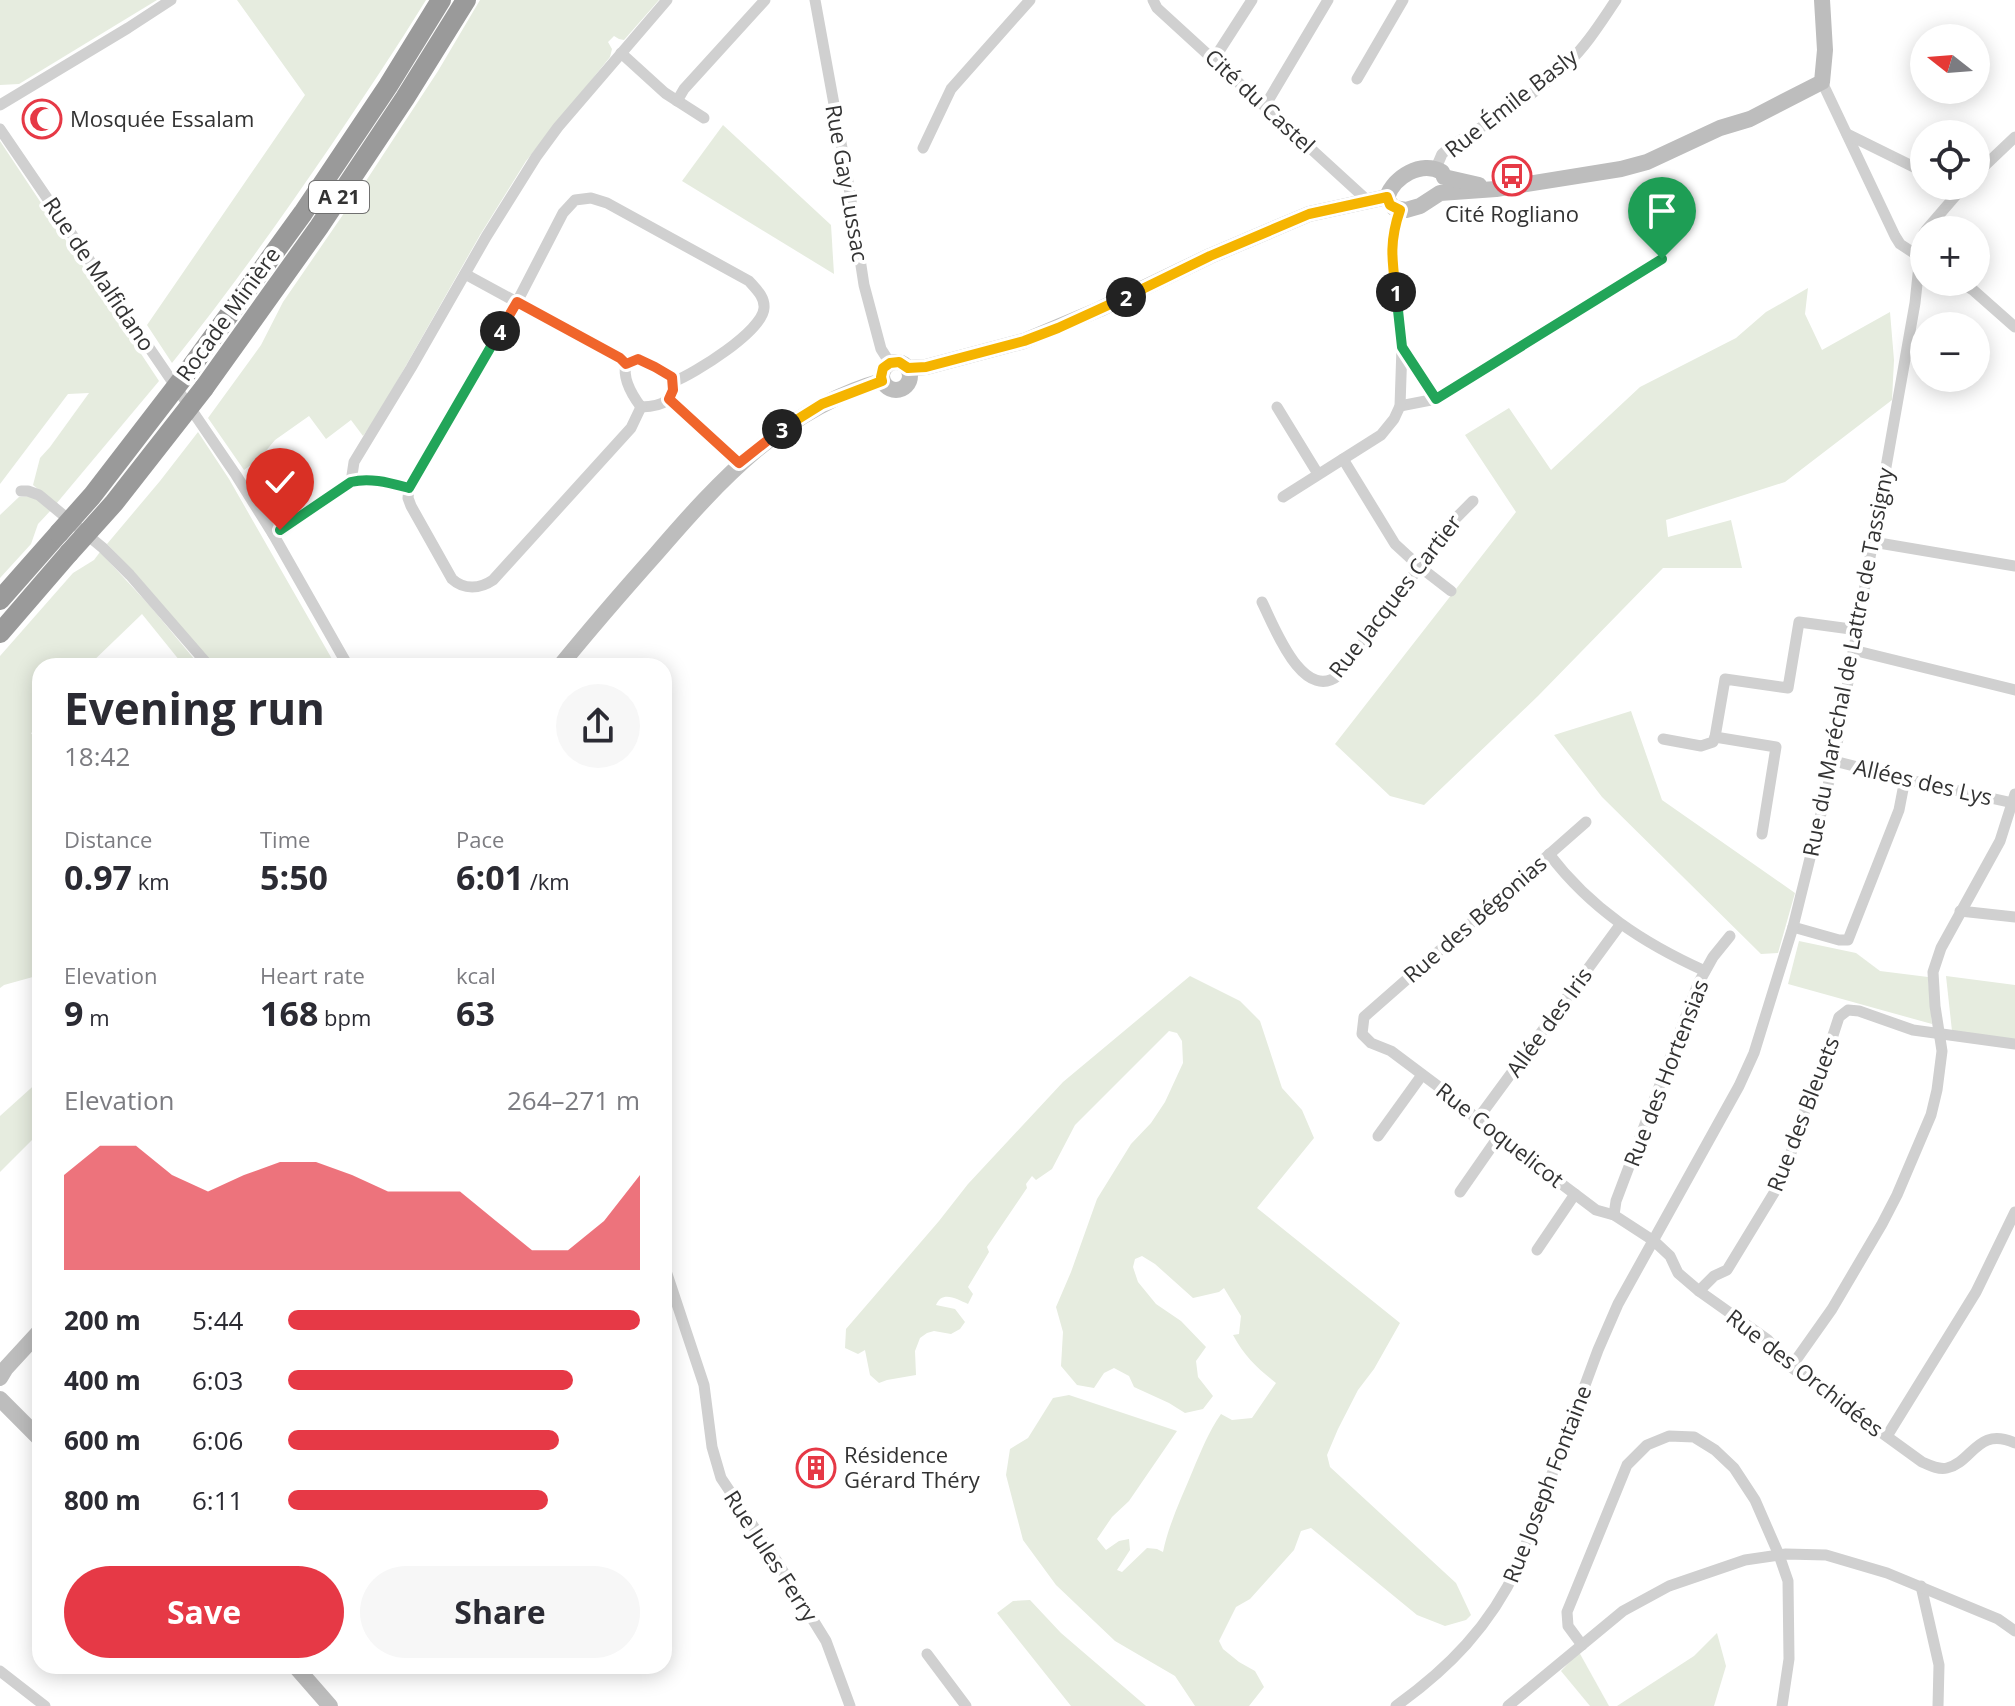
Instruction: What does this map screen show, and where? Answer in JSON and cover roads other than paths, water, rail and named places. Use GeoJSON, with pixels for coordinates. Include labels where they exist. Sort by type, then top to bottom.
{"type":"FeatureCollection","features":[{"type":"Feature","properties":{"kind":"highway","name":"Rocade Minière"},"geometry":{"type":"LineString","coordinates":[[0,600],[92,496],[189,370],[303,213],[441,0]]}},
{"type":"Feature","properties":{"kind":"highway","name":"Rocade Minière"},"geometry":{"type":"LineString","coordinates":[[0,633],[123,492],[204,388],[319,227],[466,0]]}},
{"type":"Feature","properties":{"kind":"main road"},"geometry":{"type":"LineString","coordinates":[[1440,179],[1420,206],[1400,210],[1390,205],[1387,197],[1393,185],[1411,171],[1430,167],[1440,179],[1496,189],[1647,162],[1720,128],[1750,119],[1822,82],[1825,50],[1822,0]]}},
{"type":"Feature","properties":{"kind":"main road"},"geometry":{"type":"LineString","coordinates":[[908,368],[909,381],[903,389],[890,389],[882,381],[883,368],[890,363],[899,362],[908,368],[926,367],[1024,341],[1309,214],[1387,197]]}},
{"type":"Feature","properties":{"kind":"main road"},"geometry":{"type":"LineString","coordinates":[[567,658],[683,522],[739,463],[786,426],[822,404],[882,381]]}},
{"type":"Feature","properties":{"kind":"main road"},"geometry":{"type":"LineString","coordinates":[[2,1372],[32,1340]]}},
{"type":"Feature","properties":{"kind":"main road"},"geometry":{"type":"LineString","coordinates":[[0,1399],[32,1431]]}},
{"type":"Feature","properties":{"kind":"main road"},"geometry":{"type":"LineString","coordinates":[[302,1674],[330,1706]]}},
{"type":"Feature","properties":{"kind":"street"},"geometry":{"type":"LineString","coordinates":[[0,105],[171,0]]}},
{"type":"Feature","properties":{"kind":"street"},"geometry":{"type":"LineString","coordinates":[[351,482],[354,462],[536,157],[667,0]]}},
{"type":"Feature","properties":{"kind":"street"},"geometry":{"type":"LineString","coordinates":[[677,101],[684,89],[765,0]]}},
{"type":"Feature","properties":{"kind":"street","name":"Rue Gay Lussac"},"geometry":{"type":"LineString","coordinates":[[815,0],[864,285],[881,349],[890,363]]}},
{"type":"Feature","properties":{"kind":"street"},"geometry":{"type":"LineString","coordinates":[[923,148],[951,89],[1030,0]]}},
{"type":"Feature","properties":{"kind":"street","name":"Cité du Castel"},"geometry":{"type":"LineString","coordinates":[[1153,0],[1157,8],[1368,201]]}},
{"type":"Feature","properties":{"kind":"street"},"geometry":{"type":"LineString","coordinates":[[1214,59],[1252,0]]}},
{"type":"Feature","properties":{"kind":"street"},"geometry":{"type":"LineString","coordinates":[[1265,106],[1328,0]]}},
{"type":"Feature","properties":{"kind":"street"},"geometry":{"type":"LineString","coordinates":[[1357,79],[1403,0]]}},
{"type":"Feature","properties":{"kind":"street","name":"Rue Émile Basly"},"geometry":{"type":"LineString","coordinates":[[1440,179],[1442,154],[1513,106],[1567,64],[1589,41],[1616,0]]}},
{"type":"Feature","properties":{"kind":"street"},"geometry":{"type":"LineString","coordinates":[[621,53],[677,101],[704,118]]}},
{"type":"Feature","properties":{"kind":"street"},"geometry":{"type":"LineString","coordinates":[[1822,82],[1895,236],[1910,250]]}},
{"type":"Feature","properties":{"kind":"street","name":"Rue de Malfidano"},"geometry":{"type":"LineString","coordinates":[[0,129],[227,462],[273,534],[343,658]]}},
{"type":"Feature","properties":{"kind":"street"},"geometry":{"type":"LineString","coordinates":[[1846,134],[1910,165]]}},
{"type":"Feature","properties":{"kind":"street"},"geometry":{"type":"LineString","coordinates":[[1990,161],[2015,137]]}},
{"type":"Feature","properties":{"kind":"street"},"geometry":{"type":"LineString","coordinates":[[641,407],[631,428],[493,580],[485,586],[471,587],[459,585],[452,579],[411,506],[409,488],[517,302],[563,213],[575,200],[591,198],[607,203],[749,281],[760,293],[764,308],[759,323],[687,377],[673,382]]}},
{"type":"Feature","properties":{"kind":"street"},"geometry":{"type":"LineString","coordinates":[[1283,497],[1381,435],[1400,406],[1402,347],[1391,249],[1400,210]]}},
{"type":"Feature","properties":{"kind":"street"},"geometry":{"type":"LineString","coordinates":[[1400,406],[1436,399],[1662,259]]}},
{"type":"Feature","properties":{"kind":"street"},"geometry":{"type":"LineString","coordinates":[[465,274],[626,364]]}},
{"type":"Feature","properties":{"kind":"street","name":"Rue du Maréchal de Lattre de Tassigny"},"geometry":{"type":"LineString","coordinates":[[1612,1317],[1739,1086],[1754,1053],[1793,927],[1834,761],[1916,296]]}},
{"type":"Feature","properties":{"kind":"street"},"geometry":{"type":"LineString","coordinates":[[1980,296],[2015,327]]}},
{"type":"Feature","properties":{"kind":"street"},"geometry":{"type":"LineString","coordinates":[[1402,347],[1436,399]]}},
{"type":"Feature","properties":{"kind":"street"},"geometry":{"type":"LineString","coordinates":[[626,364],[638,359],[672,377],[673,390],[669,399],[655,407],[641,407]]}},
{"type":"Feature","properties":{"kind":"street"},"geometry":{"type":"LineString","coordinates":[[626,364],[624,373],[641,407]]}},
{"type":"Feature","properties":{"kind":"street"},"geometry":{"type":"LineString","coordinates":[[669,399],[739,463]]}},
{"type":"Feature","properties":{"kind":"street"},"geometry":{"type":"LineString","coordinates":[[1277,407],[1318,474]]}},
{"type":"Feature","properties":{"kind":"street"},"geometry":{"type":"LineString","coordinates":[[1343,459],[1395,544],[1451,591]]}},
{"type":"Feature","properties":{"kind":"street"},"geometry":{"type":"LineString","coordinates":[[273,534],[351,482],[370,480],[409,488]]}},
{"type":"Feature","properties":{"kind":"street"},"geometry":{"type":"LineString","coordinates":[[21,491],[39,495],[103,548],[202,658]]}},
{"type":"Feature","properties":{"kind":"street","name":"Rue Jacques Cartier"},"geometry":{"type":"LineString","coordinates":[[1262,602],[1295,665],[1316,682],[1326,683],[1339,675],[1455,519],[1473,501]]}},
{"type":"Feature","properties":{"kind":"street"},"geometry":{"type":"LineString","coordinates":[[1873,542],[2015,566]]}},
{"type":"Feature","properties":{"kind":"street"},"geometry":{"type":"LineString","coordinates":[[1663,739],[1706,745],[1713,742],[1725,679],[1788,688],[1799,622],[1858,630]]}},
{"type":"Feature","properties":{"kind":"street"},"geometry":{"type":"LineString","coordinates":[[1853,650],[2015,690]]}},
{"type":"Feature","properties":{"kind":"street"},"geometry":{"type":"LineString","coordinates":[[1715,737],[1776,747],[1762,834]]}},
{"type":"Feature","properties":{"kind":"street","name":"Allées des Lys"},"geometry":{"type":"LineString","coordinates":[[1834,761],[1905,779],[2014,799]]}},
{"type":"Feature","properties":{"kind":"street"},"geometry":{"type":"LineString","coordinates":[[1793,927],[1848,940],[1899,810],[1905,779]]}},
{"type":"Feature","properties":{"kind":"street"},"geometry":{"type":"LineString","coordinates":[[1791,1367],[1832,1309],[1882,1224],[1931,1115],[1942,1051],[1933,972],[1941,948],[2000,841],[2014,799]]}},
{"type":"Feature","properties":{"kind":"street","name":"Rue des Bégonias"},"geometry":{"type":"LineString","coordinates":[[1364,1017],[1586,822]]}},
{"type":"Feature","properties":{"kind":"street"},"geometry":{"type":"LineString","coordinates":[[1549,854],[1563,873],[1620,925],[1670,955],[1705,971]]}},
{"type":"Feature","properties":{"kind":"street"},"geometry":{"type":"LineString","coordinates":[[1960,911],[2015,917]]}},
{"type":"Feature","properties":{"kind":"street","name":"Allée des Iris"},"geometry":{"type":"LineString","coordinates":[[1477,1120],[1620,925]]}},
{"type":"Feature","properties":{"kind":"street","name":"Rue des Hortensias"},"geometry":{"type":"LineString","coordinates":[[1614,1215],[1616,1201],[1698,984],[1713,957],[1730,936]]}},
{"type":"Feature","properties":{"kind":"street","name":"Rue des Bleuets"},"geometry":{"type":"LineString","coordinates":[[1699,1291],[1714,1276],[1727,1270],[1780,1183],[1839,1017],[1848,1010],[1859,1011],[1913,1030],[1940,1034]]}},
{"type":"Feature","properties":{"kind":"street","name":"Rue Coquelicot"},"geometry":{"type":"LineString","coordinates":[[1364,1017],[1362,1034],[1371,1043],[1391,1051],[1596,1210],[1614,1215],[1654,1241]]}},
{"type":"Feature","properties":{"kind":"street"},"geometry":{"type":"LineString","coordinates":[[1940,1034],[2015,1044]]}},
{"type":"Feature","properties":{"kind":"street"},"geometry":{"type":"LineString","coordinates":[[1378,1136],[1422,1075]]}},
{"type":"Feature","properties":{"kind":"street"},"geometry":{"type":"LineString","coordinates":[[1460,1192],[1499,1136]]}},
{"type":"Feature","properties":{"kind":"street"},"geometry":{"type":"LineString","coordinates":[[1537,1250],[1575,1194]]}},
{"type":"Feature","properties":{"kind":"street"},"geometry":{"type":"LineString","coordinates":[[1887,1436],[1976,1292],[2015,1212]]}},
{"type":"Feature","properties":{"kind":"street","name":"Rue des Orchidées"},"geometry":{"type":"LineString","coordinates":[[1654,1241],[1670,1256],[1678,1273],[1768,1340],[1791,1367],[1922,1462],[1937,1468],[1949,1468],[1980,1443],[1992,1439],[2011,1441]]}},
{"type":"Feature","properties":{"kind":"street","name":"Rue Jules Ferry"},"geometry":{"type":"LineString","coordinates":[[672,1287],[704,1385],[712,1447],[721,1478],[826,1641],[850,1706]]}},
{"type":"Feature","properties":{"kind":"street"},"geometry":{"type":"LineString","coordinates":[[672,1303],[677,1301]]}},
{"type":"Feature","properties":{"kind":"street","name":"Rue Joseph Fontaine"},"geometry":{"type":"LineString","coordinates":[[1396,1706],[1447,1665],[1483,1626],[1501,1599],[1518,1566],[1612,1317]]}},
{"type":"Feature","properties":{"kind":"street"},"geometry":{"type":"LineString","coordinates":[[2011,1441],[2015,1429]]}},
{"type":"Feature","properties":{"kind":"street"},"geometry":{"type":"LineString","coordinates":[[1582,1645],[1568,1626],[1567,1612],[1627,1465],[1647,1445],[1669,1436],[1694,1437],[1715,1450],[1734,1468],[1755,1500],[1788,1581],[1789,1659],[1782,1706]]}},
{"type":"Feature","properties":{"kind":"street"},"geometry":{"type":"LineString","coordinates":[[1508,1706],[1623,1611],[1669,1586],[1745,1560],[1779,1555],[1826,1555],[1921,1586],[1998,1619],[2015,1631]]}},
{"type":"Feature","properties":{"kind":"street"},"geometry":{"type":"LineString","coordinates":[[1921,1586],[1939,1665],[1938,1706]]}},
{"type":"Feature","properties":{"kind":"street"},"geometry":{"type":"LineString","coordinates":[[927,1654],[966,1706]]}},
{"type":"Feature","properties":{"kind":"street"},"geometry":{"type":"LineString","coordinates":[[0,1671],[45,1706]]}},
{"type":"Feature","properties":{"kind":"place","name":"Mosquée Essalam"},"geometry":{"type":"Point","coordinates":[42,119]}},
{"type":"Feature","properties":{"kind":"place","name":"Cité Rogliano"},"geometry":{"type":"Point","coordinates":[1512,176]}},
{"type":"Feature","properties":{"kind":"place","name":"Résidence Gérard Théry"},"geometry":{"type":"Point","coordinates":[816,1468]}}]}
